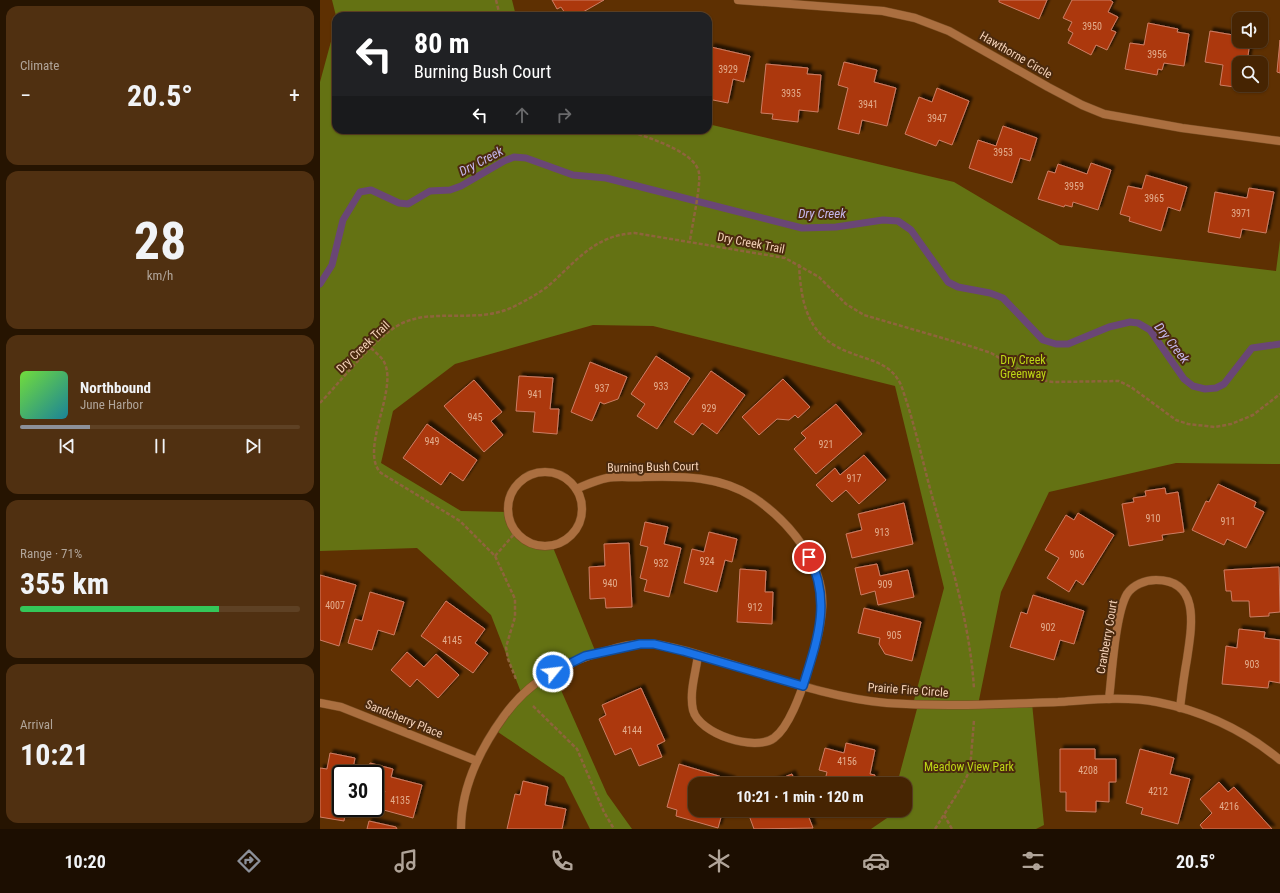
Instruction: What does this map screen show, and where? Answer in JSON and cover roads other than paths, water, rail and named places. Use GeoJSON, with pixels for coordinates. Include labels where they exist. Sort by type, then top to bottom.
{"type":"FeatureCollection","features":[{"type":"Feature","properties":{"kind":"street","name":"Hawthorne Circle"},"geometry":{"type":"LineString","coordinates":[[738,0],[883,11],[915,18],[949,31],[1048,87],[1082,105],[1104,114],[1182,128],[1280,141]]}},
{"type":"Feature","properties":{"kind":"street"},"geometry":{"type":"LineString","coordinates":[[543,473],[556,474],[567,480],[576,489],[582,513],[579,524],[568,538],[558,544],[541,546],[524,540],[516,532],[510,522],[508,503],[512,492],[526,478],[543,473]]}},
{"type":"Feature","properties":{"kind":"street","name":"Burning Bush Court"},"geometry":{"type":"LineString","coordinates":[[576,489],[608,478],[699,478],[712,480],[732,487],[752,497],[769,509],[789,529],[803,548],[814,567],[820,588],[822,610],[803,686],[787,721],[773,739],[759,744],[738,740],[710,730],[700,722],[695,714],[692,695],[698,655]]}},
{"type":"Feature","properties":{"kind":"street","name":"Cranberry Court"},"geometry":{"type":"LineString","coordinates":[[1109,700],[1120,621],[1126,596],[1137,585],[1144,581],[1159,580],[1171,583],[1181,589],[1186,596],[1192,613],[1180,708]]}},
{"type":"Feature","properties":{"kind":"street","name":"Prairie Fire Circle"},"geometry":{"type":"LineString","coordinates":[[461,829],[466,787],[477,760],[502,718],[522,695],[542,678],[574,660],[627,645],[654,644],[698,655],[803,686],[872,701],[975,705],[1141,700],[1180,708],[1224,723],[1252,740],[1280,760]]}},
{"type":"Feature","properties":{"kind":"street","name":"Sandcherry Place"},"geometry":{"type":"LineString","coordinates":[[320,703],[342,707],[477,760]]}},
{"type":"Feature","properties":{"kind":"waterway","name":"Dry Creek"},"geometry":{"type":"LineString","coordinates":[[320,284],[332,265],[343,220],[360,192],[371,190],[399,203],[408,204],[430,191],[450,190],[461,186],[504,161],[514,157],[526,158],[573,175],[606,178],[802,228],[836,227],[883,220],[898,221],[911,230],[948,282],[958,287],[990,293],[1003,298],[1043,340],[1056,344],[1068,344],[1109,327],[1130,322],[1138,323],[1150,330],[1184,379],[1193,386],[1205,389],[1216,388],[1224,384],[1252,348],[1280,344]]}},
{"type":"Feature","properties":{"kind":"park label","name":"Dry Creek Greenway"},"geometry":{"type":"Point","coordinates":[1023,367]}},
{"type":"Feature","properties":{"kind":"park label","name":"Meadow View Park"},"geometry":{"type":"Point","coordinates":[969,767]}}]}
